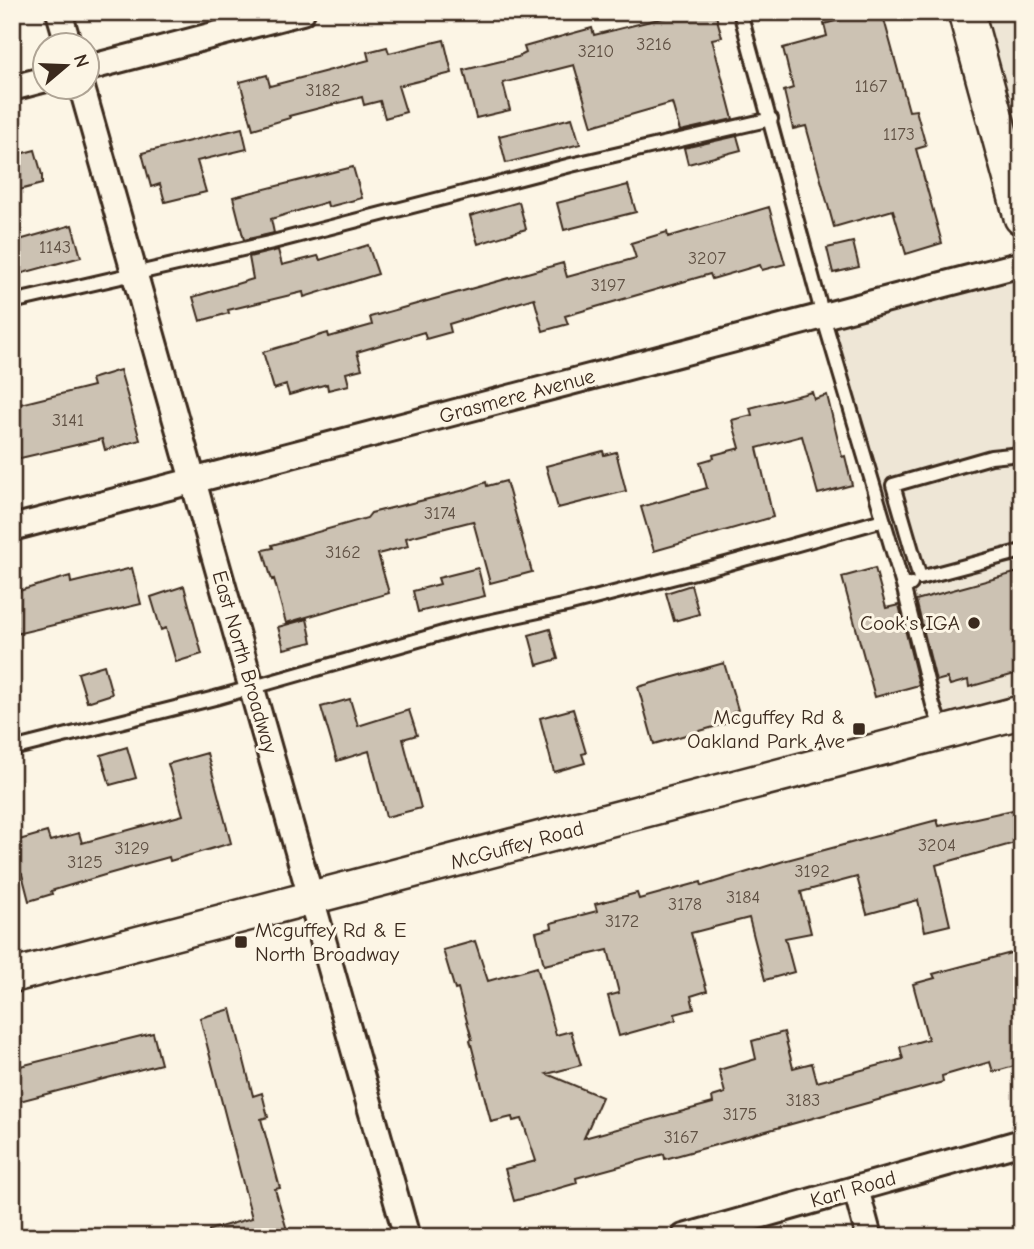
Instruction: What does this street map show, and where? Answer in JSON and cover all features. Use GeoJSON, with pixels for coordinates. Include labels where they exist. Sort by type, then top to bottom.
{"type":"FeatureCollection","features":[{"type":"Feature","properties":{"kind":"main road"},"geometry":{"type":"LineString","coordinates":[[966,12],[1022,217]]}},
{"type":"Feature","properties":{"kind":"street"},"geometry":{"type":"LineString","coordinates":[[59,12],[65,32]]}},
{"type":"Feature","properties":{"kind":"street"},"geometry":{"type":"LineString","coordinates":[[102,64],[302,12]]}},
{"type":"Feature","properties":{"kind":"street"},"geometry":{"type":"LineString","coordinates":[[12,88],[32,83]]}},
{"type":"Feature","properties":{"kind":"street","name":"East North Broadway"},"geometry":{"type":"LineString","coordinates":[[86,102],[407,1237]]}},
{"type":"Feature","properties":{"kind":"street","name":"Grasmere Avenue"},"geometry":{"type":"LineString","coordinates":[[12,528],[1022,264]]}},
{"type":"Feature","properties":{"kind":"street","name":"McGuffey Road"},"geometry":{"type":"LineString","coordinates":[[12,976],[1022,712]]}},
{"type":"Feature","properties":{"kind":"street","name":"Karl Road"},"geometry":{"type":"LineString","coordinates":[[684,1237],[1022,1142]]}},
{"type":"Feature","properties":{"kind":"street"},"geometry":{"type":"LineString","coordinates":[[856,1189],[869,1237]]}},
{"type":"Feature","properties":{"kind":"lane"},"geometry":{"type":"LineString","coordinates":[[740,12],[823,316],[904,589],[933,705],[943,733]]}},
{"type":"Feature","properties":{"kind":"lane"},"geometry":{"type":"LineString","coordinates":[[12,303],[134,272],[273,242],[571,165],[771,119]]}},
{"type":"Feature","properties":{"kind":"lane"},"geometry":{"type":"LineString","coordinates":[[920,578],[893,485],[991,457],[1022,454]]}},
{"type":"Feature","properties":{"kind":"lane"},"geometry":{"type":"LineString","coordinates":[[12,749],[215,698],[464,627],[567,605],[883,520]]}},
{"type":"Feature","properties":{"kind":"lane"},"geometry":{"type":"LineString","coordinates":[[904,589],[920,578],[1022,551]]}},
{"type":"Feature","properties":{"kind":"shaded area"},"geometry":{"type":"Polygon","coordinates":[[[977,12],[1022,12],[1022,90],[999,97],[977,12]]]}},
{"type":"Feature","properties":{"kind":"shaded area"},"geometry":{"type":"Polygon","coordinates":[[[1022,260],[1022,714],[940,735],[827,312],[1022,260]]]}},
{"type":"Feature","properties":{"kind":"building"},"geometry":{"type":"Polygon","coordinates":[[[670,12],[715,12],[722,37],[712,39],[733,119],[680,131],[672,103],[592,126],[574,65],[503,83],[510,110],[476,118],[464,70],[518,57],[526,53],[524,47],[570,34],[592,28],[594,35],[671,16],[670,12]]]}},
{"type":"Feature","properties":{"kind":"building"},"geometry":{"type":"Polygon","coordinates":[[[841,12],[882,12],[909,111],[916,110],[926,146],[916,149],[942,243],[906,254],[893,210],[834,227],[806,126],[793,129],[784,91],[793,88],[783,48],[827,36],[824,24],[843,19],[841,12]]]}},
{"type":"Feature","properties":{"kind":"building"},"geometry":{"type":"Polygon","coordinates":[[[444,40],[452,73],[398,86],[406,112],[385,118],[380,101],[364,105],[362,97],[289,116],[290,118],[253,129],[240,82],[267,75],[270,86],[369,60],[367,52],[387,47],[389,53],[444,40]]]}},
{"type":"Feature","properties":{"kind":"building"},"geometry":{"type":"Polygon","coordinates":[[[572,118],[580,144],[506,163],[499,136],[572,118]]]}},
{"type":"Feature","properties":{"kind":"building"},"geometry":{"type":"Polygon","coordinates":[[[242,128],[247,149],[197,161],[206,192],[165,202],[160,184],[151,187],[142,153],[242,128]]]}},
{"type":"Feature","properties":{"kind":"building"},"geometry":{"type":"Polygon","coordinates":[[[737,136],[741,150],[688,164],[684,148],[737,136]]]}},
{"type":"Feature","properties":{"kind":"building"},"geometry":{"type":"Polygon","coordinates":[[[35,150],[42,184],[12,192],[12,156],[35,150]]]}},
{"type":"Feature","properties":{"kind":"building"},"geometry":{"type":"Polygon","coordinates":[[[353,167],[362,198],[328,207],[327,202],[271,219],[274,233],[244,240],[233,197],[353,167]]]}},
{"type":"Feature","properties":{"kind":"building"},"geometry":{"type":"Polygon","coordinates":[[[628,185],[636,212],[564,230],[557,203],[628,185]]]}},
{"type":"Feature","properties":{"kind":"building"},"geometry":{"type":"Polygon","coordinates":[[[519,202],[526,229],[478,244],[470,216],[519,202]]]}},
{"type":"Feature","properties":{"kind":"building"},"geometry":{"type":"Polygon","coordinates":[[[769,207],[785,264],[762,270],[760,265],[712,279],[710,274],[565,316],[568,324],[543,331],[534,298],[449,324],[451,332],[426,339],[424,332],[357,352],[362,369],[346,373],[349,385],[328,390],[327,384],[289,395],[286,385],[274,389],[263,352],[328,333],[329,337],[372,325],[370,317],[563,263],[567,277],[636,258],[631,243],[667,232],[668,237],[769,207]]]}},
{"type":"Feature","properties":{"kind":"building"},"geometry":{"type":"Polygon","coordinates":[[[72,225],[81,257],[12,276],[12,242],[72,225]]]}},
{"type":"Feature","properties":{"kind":"building"},"geometry":{"type":"Polygon","coordinates":[[[853,242],[859,267],[833,273],[827,248],[853,242]]]}},
{"type":"Feature","properties":{"kind":"building"},"geometry":{"type":"Polygon","coordinates":[[[368,245],[378,274],[304,297],[303,292],[228,310],[229,313],[200,321],[193,297],[253,279],[249,257],[278,250],[282,265],[318,256],[320,260],[368,245]]]}},
{"type":"Feature","properties":{"kind":"building"},"geometry":{"type":"Polygon","coordinates":[[[120,370],[140,440],[105,450],[102,439],[12,460],[12,406],[93,386],[91,379],[120,370]]]}},
{"type":"Feature","properties":{"kind":"building"},"geometry":{"type":"Polygon","coordinates":[[[812,392],[814,399],[827,395],[842,457],[845,456],[852,485],[818,494],[802,436],[757,448],[773,517],[654,551],[641,507],[707,488],[700,462],[714,458],[713,455],[740,448],[732,420],[752,415],[750,408],[812,392]]]}},
{"type":"Feature","properties":{"kind":"building"},"geometry":{"type":"Polygon","coordinates":[[[603,451],[604,455],[616,452],[626,491],[558,508],[546,466],[603,451]]]}},
{"type":"Feature","properties":{"kind":"building"},"geometry":{"type":"Polygon","coordinates":[[[506,481],[532,572],[490,583],[473,521],[406,538],[408,546],[378,554],[389,593],[286,623],[263,550],[273,548],[272,545],[367,518],[371,513],[465,490],[486,482],[487,486],[506,481]]]}},
{"type":"Feature","properties":{"kind":"building"},"geometry":{"type":"Polygon","coordinates":[[[132,568],[141,604],[12,635],[12,593],[70,576],[71,583],[132,568]]]}},
{"type":"Feature","properties":{"kind":"building"},"geometry":{"type":"Polygon","coordinates":[[[478,568],[485,596],[418,612],[413,591],[440,584],[438,578],[478,568]]]}},
{"type":"Feature","properties":{"kind":"building"},"geometry":{"type":"Polygon","coordinates":[[[875,568],[886,608],[899,605],[919,685],[875,697],[842,577],[875,568]]]}},
{"type":"Feature","properties":{"kind":"building","name":"Cook's IGA"},"geometry":{"type":"Polygon","coordinates":[[[1022,571],[1022,672],[969,687],[968,680],[950,685],[947,678],[936,681],[916,600],[1022,571]]]}},
{"type":"Feature","properties":{"kind":"building"},"geometry":{"type":"Polygon","coordinates":[[[691,585],[699,614],[674,621],[666,593],[691,585]]]}},
{"type":"Feature","properties":{"kind":"building"},"geometry":{"type":"Polygon","coordinates":[[[184,586],[202,654],[176,662],[166,628],[161,630],[151,597],[184,586]]]}},
{"type":"Feature","properties":{"kind":"building"},"geometry":{"type":"Polygon","coordinates":[[[307,619],[312,642],[284,649],[278,627],[307,619]]]}},
{"type":"Feature","properties":{"kind":"building"},"geometry":{"type":"Polygon","coordinates":[[[550,629],[558,659],[537,665],[529,635],[550,629]]]}},
{"type":"Feature","properties":{"kind":"building"},"geometry":{"type":"Polygon","coordinates":[[[724,663],[738,710],[733,712],[735,721],[654,744],[638,687],[724,663]]]}},
{"type":"Feature","properties":{"kind":"building"},"geometry":{"type":"Polygon","coordinates":[[[104,665],[112,694],[87,702],[78,673],[104,665]]]}},
{"type":"Feature","properties":{"kind":"building"},"geometry":{"type":"Polygon","coordinates":[[[350,699],[358,726],[409,710],[417,735],[403,739],[421,808],[386,817],[369,751],[337,761],[321,707],[350,699]]]}},
{"type":"Feature","properties":{"kind":"building"},"geometry":{"type":"Polygon","coordinates":[[[573,709],[586,753],[582,754],[585,763],[554,772],[540,718],[573,709]]]}},
{"type":"Feature","properties":{"kind":"building"},"geometry":{"type":"Polygon","coordinates":[[[127,747],[136,778],[110,785],[101,755],[127,747]]]}},
{"type":"Feature","properties":{"kind":"building"},"geometry":{"type":"Polygon","coordinates":[[[207,753],[231,843],[170,861],[169,857],[108,874],[51,891],[52,894],[29,901],[22,874],[12,877],[12,842],[47,832],[50,841],[79,833],[82,843],[183,815],[168,764],[207,753]]]}},
{"type":"Feature","properties":{"kind":"building"},"geometry":{"type":"Polygon","coordinates":[[[1022,808],[1022,841],[936,865],[950,925],[925,931],[918,900],[867,914],[857,877],[801,892],[811,933],[785,938],[794,972],[765,980],[749,918],[691,933],[707,991],[691,996],[694,1009],[675,1014],[676,1020],[619,1036],[608,996],[619,993],[608,950],[544,965],[536,932],[552,928],[551,923],[597,911],[595,904],[637,893],[639,899],[701,882],[702,886],[937,820],[939,826],[1022,808]]]}},
{"type":"Feature","properties":{"kind":"building"},"geometry":{"type":"Polygon","coordinates":[[[475,941],[488,981],[537,967],[556,1035],[571,1031],[581,1065],[547,1074],[602,1097],[584,1138],[713,1103],[712,1097],[725,1093],[719,1070],[756,1059],[752,1041],[784,1032],[793,1068],[812,1063],[817,1082],[903,1059],[900,1047],[928,1039],[913,984],[935,978],[933,974],[1022,950],[1022,1064],[993,1072],[990,1062],[942,1076],[943,1082],[665,1159],[664,1154],[576,1178],[577,1183],[514,1201],[505,1169],[536,1161],[522,1119],[513,1121],[512,1117],[491,1122],[470,1040],[472,1039],[458,989],[455,990],[443,950],[475,941]]]}},
{"type":"Feature","properties":{"kind":"building"},"geometry":{"type":"Polygon","coordinates":[[[231,1009],[253,1096],[262,1093],[268,1117],[261,1119],[280,1188],[275,1189],[289,1237],[210,1237],[209,1230],[252,1218],[200,1018],[231,1009]]]}},
{"type":"Feature","properties":{"kind":"building"},"geometry":{"type":"Polygon","coordinates":[[[153,1033],[161,1064],[12,1103],[12,1068],[153,1033]]]}},
{"type":"Feature","properties":{"kind":"place","name":"Cook's IGA"},"geometry":{"type":"Point","coordinates":[974,623]}},
{"type":"Feature","properties":{"kind":"place","name":"Mcguffey Rd & Oakland Park Ave"},"geometry":{"type":"Point","coordinates":[859,729]}},
{"type":"Feature","properties":{"kind":"place","name":"Mcguffey Rd & E North Broadway"},"geometry":{"type":"Point","coordinates":[241,942]}}]}
